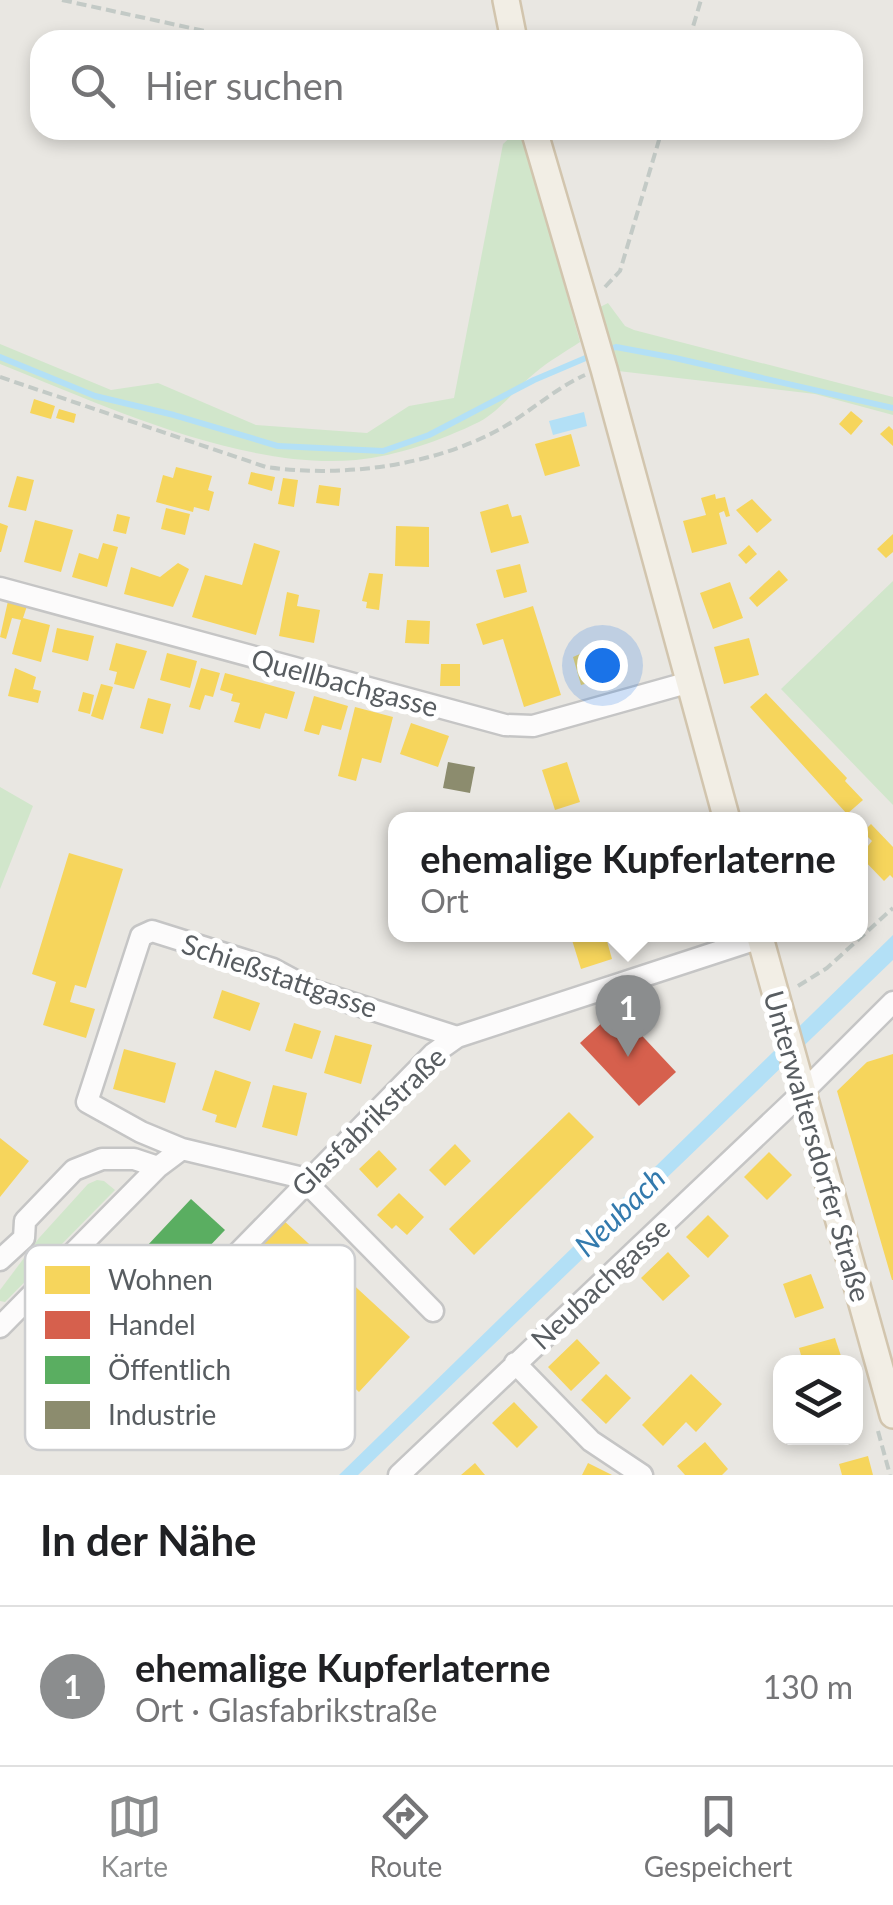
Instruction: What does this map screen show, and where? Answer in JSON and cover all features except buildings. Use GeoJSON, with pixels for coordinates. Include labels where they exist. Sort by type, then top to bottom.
{"type":"FeatureCollection","features":[{"type":"Feature","properties":{"kind":"main road"},"geometry":{"type":"LineString","coordinates":[[506,0],[512,30]]}},
{"type":"Feature","properties":{"kind":"main road"},"geometry":{"type":"LineString","coordinates":[[537,140],[726,812]]}},
{"type":"Feature","properties":{"kind":"main road","name":"Unterwaltersdorfer Straße"},"geometry":{"type":"LineString","coordinates":[[762,942],[893,1415]]}},
{"type":"Feature","properties":{"kind":"street","name":"Quellbachgasse"},"geometry":{"type":"LineString","coordinates":[[0,588],[505,725],[533,726],[690,682]]}},
{"type":"Feature","properties":{"kind":"street","name":"Schießstattgasse"},"geometry":{"type":"LineString","coordinates":[[182,1149],[87,1102],[141,936],[152,931],[273,968],[314,990],[458,1036]]}},
{"type":"Feature","properties":{"kind":"street","name":"Glasfabrikstraße"},"geometry":{"type":"LineString","coordinates":[[243,1245],[433,1054],[458,1036],[742,942]]}},
{"type":"Feature","properties":{"kind":"street","name":"Neubachgasse"},"geometry":{"type":"LineString","coordinates":[[399,1475],[799,1080],[893,1002]]}},
{"type":"Feature","properties":{"kind":"street"},"geometry":{"type":"LineString","coordinates":[[81,1245],[182,1149],[306,1180],[432,1311]]}},
{"type":"Feature","properties":{"kind":"street"},"geometry":{"type":"LineString","coordinates":[[0,1260],[24,1238],[25,1221],[74,1170],[102,1159],[134,1159],[158,1168]]}},
{"type":"Feature","properties":{"kind":"street"},"geometry":{"type":"LineString","coordinates":[[1,1325],[25,1301]]}},
{"type":"Feature","properties":{"kind":"street"},"geometry":{"type":"LineString","coordinates":[[515,1363],[591,1441],[642,1475]]}},
{"type":"Feature","properties":{"kind":"path"},"geometry":{"type":"LineString","coordinates":[[62,0],[200,30]]}},
{"type":"Feature","properties":{"kind":"path"},"geometry":{"type":"LineString","coordinates":[[692,30],[701,0]]}},
{"type":"Feature","properties":{"kind":"path"},"geometry":{"type":"LineString","coordinates":[[583,299],[606,287],[620,271],[659,140]]}},
{"type":"Feature","properties":{"kind":"path"},"geometry":{"type":"LineString","coordinates":[[0,376],[266,467],[295,472],[368,466],[447,453],[501,428],[568,383],[599,352]]}},
{"type":"Feature","properties":{"kind":"path"},"geometry":{"type":"LineString","coordinates":[[868,931],[893,908]]}},
{"type":"Feature","properties":{"kind":"path"},"geometry":{"type":"LineString","coordinates":[[778,1006],[856,942]]}},
{"type":"Feature","properties":{"kind":"green space"},"geometry":{"type":"Polygon","coordinates":[[[507,140],[524,140],[580,342],[536,372],[487,417],[465,429],[372,458],[312,460],[267,455],[175,432],[0,364],[0,344],[111,390],[158,383],[256,425],[367,433],[409,406],[454,398],[503,144],[507,140]]]}},
{"type":"Feature","properties":{"kind":"green space"},"geometry":{"type":"Polygon","coordinates":[[[608,303],[625,326],[634,330],[893,397],[893,415],[815,394],[618,371],[598,308],[608,303]]]}},
{"type":"Feature","properties":{"kind":"green space"},"geometry":{"type":"Polygon","coordinates":[[[893,581],[893,805],[781,689],[893,581]]]}},
{"type":"Feature","properties":{"kind":"green space"},"geometry":{"type":"Polygon","coordinates":[[[0,787],[33,806],[0,889],[0,787]]]}},
{"type":"Feature","properties":{"kind":"green space"},"geometry":{"type":"Polygon","coordinates":[[[104,1181],[115,1190],[61,1245],[34,1245],[39,1238],[88,1184],[104,1181]]]}},
{"type":"Feature","properties":{"kind":"green space"},"geometry":{"type":"Polygon","coordinates":[[[25,1257],[25,1282],[5,1302],[0,1301],[0,1290],[25,1257]]]}},
{"type":"Feature","properties":{"kind":"water"},"geometry":{"type":"Polygon","coordinates":[[[584,412],[587,426],[553,435],[549,421],[584,412]]]}},
{"type":"Feature","properties":{"kind":"water","name":"Neubach"},"geometry":{"type":"Polygon","coordinates":[[[893,935],[893,960],[358,1475],[339,1475],[893,935]]]}},
{"type":"Feature","properties":{"kind":"waterway"},"geometry":{"type":"LineString","coordinates":[[607,350],[616,347],[675,358],[893,408]]}},
{"type":"Feature","properties":{"kind":"waterway"},"geometry":{"type":"LineString","coordinates":[[0,357],[95,396],[278,446],[383,451],[429,435],[534,380],[595,354]]}},
{"type":"Feature","properties":{"kind":"place","name":"ehemalige Kupferlaterne"},"geometry":{"type":"Point","coordinates":[628,1057]}}]}
